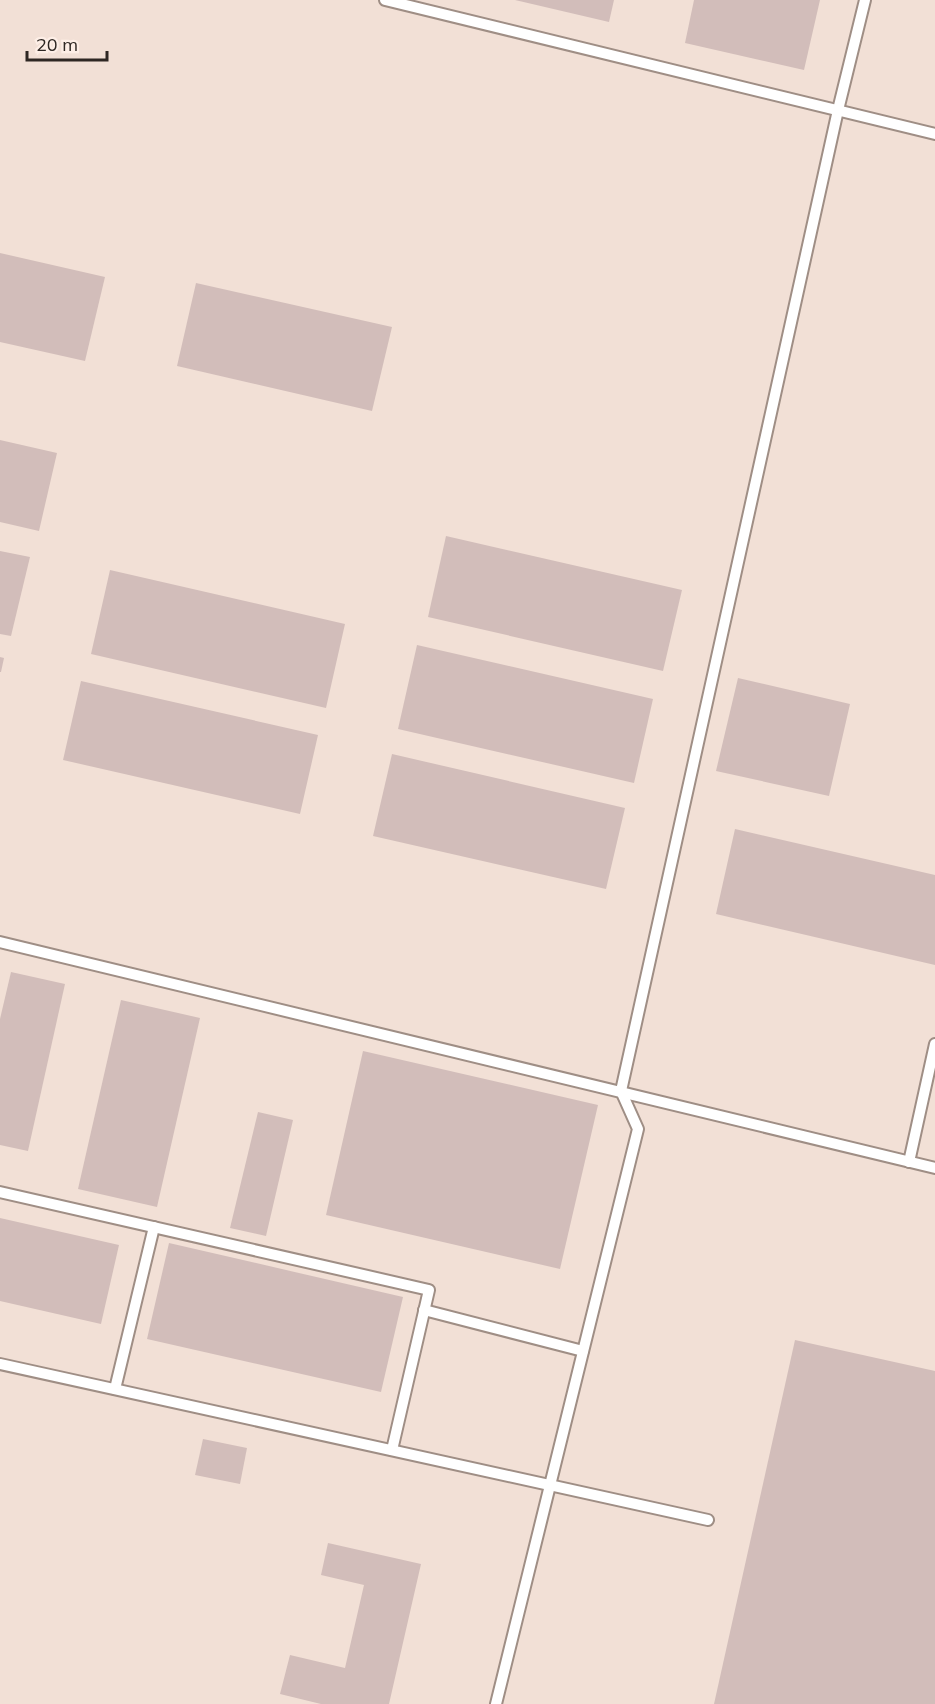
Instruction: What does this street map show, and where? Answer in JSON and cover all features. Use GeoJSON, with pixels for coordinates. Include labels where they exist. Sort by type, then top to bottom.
{"type":"FeatureCollection","features":[{"type":"Feature","properties":{"kind":"lane"},"geometry":{"type":"LineString","coordinates":[[385,0],[935,134]]}},
{"type":"Feature","properties":{"kind":"lane"},"geometry":{"type":"LineString","coordinates":[[496,1704],[638,1128],[621,1092],[838,111],[866,0]]}},
{"type":"Feature","properties":{"kind":"lane"},"geometry":{"type":"LineString","coordinates":[[0,942],[935,1168]]}},
{"type":"Feature","properties":{"kind":"lane"},"geometry":{"type":"LineString","coordinates":[[909,1162],[935,1044]]}},
{"type":"Feature","properties":{"kind":"lane"},"geometry":{"type":"LineString","coordinates":[[0,1192],[429,1290],[392,1450]]}},
{"type":"Feature","properties":{"kind":"lane"},"geometry":{"type":"LineString","coordinates":[[115,1389],[154,1227]]}},
{"type":"Feature","properties":{"kind":"lane"},"geometry":{"type":"LineString","coordinates":[[424,1310],[583,1351]]}},
{"type":"Feature","properties":{"kind":"lane"},"geometry":{"type":"LineString","coordinates":[[0,1364],[708,1520]]}},
{"type":"Feature","properties":{"kind":"building"},"geometry":{"type":"Polygon","coordinates":[[[515,0],[614,0],[609,22],[515,0]]]}},
{"type":"Feature","properties":{"kind":"building"},"geometry":{"type":"Polygon","coordinates":[[[694,0],[820,0],[804,70],[685,43],[694,0]]]}},
{"type":"Feature","properties":{"kind":"building"},"geometry":{"type":"Polygon","coordinates":[[[0,253],[105,277],[85,361],[0,342],[0,253]]]}},
{"type":"Feature","properties":{"kind":"building"},"geometry":{"type":"Polygon","coordinates":[[[196,283],[392,327],[372,411],[177,366],[196,283]]]}},
{"type":"Feature","properties":{"kind":"building"},"geometry":{"type":"Polygon","coordinates":[[[0,440],[57,453],[39,531],[0,522],[0,440]]]}},
{"type":"Feature","properties":{"kind":"building"},"geometry":{"type":"Polygon","coordinates":[[[446,536],[682,590],[663,671],[428,617],[446,536]]]}},
{"type":"Feature","properties":{"kind":"building"},"geometry":{"type":"Polygon","coordinates":[[[0,551],[30,557],[11,636],[0,634],[0,551]]]}},
{"type":"Feature","properties":{"kind":"building"},"geometry":{"type":"Polygon","coordinates":[[[110,570],[345,624],[326,708],[91,654],[110,570]]]}},
{"type":"Feature","properties":{"kind":"building"},"geometry":{"type":"Polygon","coordinates":[[[417,645],[653,699],[634,783],[398,729],[417,645]]]}},
{"type":"Feature","properties":{"kind":"building"},"geometry":{"type":"Polygon","coordinates":[[[0,657],[4,658],[1,672],[0,672],[0,657]]]}},
{"type":"Feature","properties":{"kind":"building"},"geometry":{"type":"Polygon","coordinates":[[[738,678],[850,704],[829,796],[716,771],[738,678]]]}},
{"type":"Feature","properties":{"kind":"building"},"geometry":{"type":"Polygon","coordinates":[[[81,681],[318,735],[300,814],[63,760],[81,681]]]}},
{"type":"Feature","properties":{"kind":"building"},"geometry":{"type":"Polygon","coordinates":[[[392,754],[625,808],[606,889],[373,836],[392,754]]]}},
{"type":"Feature","properties":{"kind":"building"},"geometry":{"type":"Polygon","coordinates":[[[735,829],[935,875],[935,965],[716,914],[735,829]]]}},
{"type":"Feature","properties":{"kind":"building"},"geometry":{"type":"Polygon","coordinates":[[[11,972],[65,984],[28,1151],[0,1145],[0,1019],[11,972]]]}},
{"type":"Feature","properties":{"kind":"building"},"geometry":{"type":"Polygon","coordinates":[[[121,1000],[200,1018],[157,1207],[78,1189],[121,1000]]]}},
{"type":"Feature","properties":{"kind":"building"},"geometry":{"type":"Polygon","coordinates":[[[363,1051],[598,1105],[560,1269],[326,1215],[363,1051]]]}},
{"type":"Feature","properties":{"kind":"building"},"geometry":{"type":"Polygon","coordinates":[[[258,1112],[293,1120],[266,1236],[230,1228],[258,1112]]]}},
{"type":"Feature","properties":{"kind":"building"},"geometry":{"type":"Polygon","coordinates":[[[0,1218],[119,1245],[101,1324],[0,1301],[0,1218]]]}},
{"type":"Feature","properties":{"kind":"building"},"geometry":{"type":"Polygon","coordinates":[[[169,1243],[403,1297],[381,1392],[147,1339],[169,1243]]]}},
{"type":"Feature","properties":{"kind":"building"},"geometry":{"type":"Polygon","coordinates":[[[795,1340],[935,1371],[935,1704],[714,1704],[795,1340]]]}},
{"type":"Feature","properties":{"kind":"building"},"geometry":{"type":"Polygon","coordinates":[[[203,1439],[247,1448],[240,1484],[195,1475],[203,1439]]]}},
{"type":"Feature","properties":{"kind":"building"},"geometry":{"type":"Polygon","coordinates":[[[328,1543],[421,1564],[389,1704],[321,1704],[280,1694],[290,1655],[345,1668],[364,1585],[321,1575],[328,1543]]]}}]}
